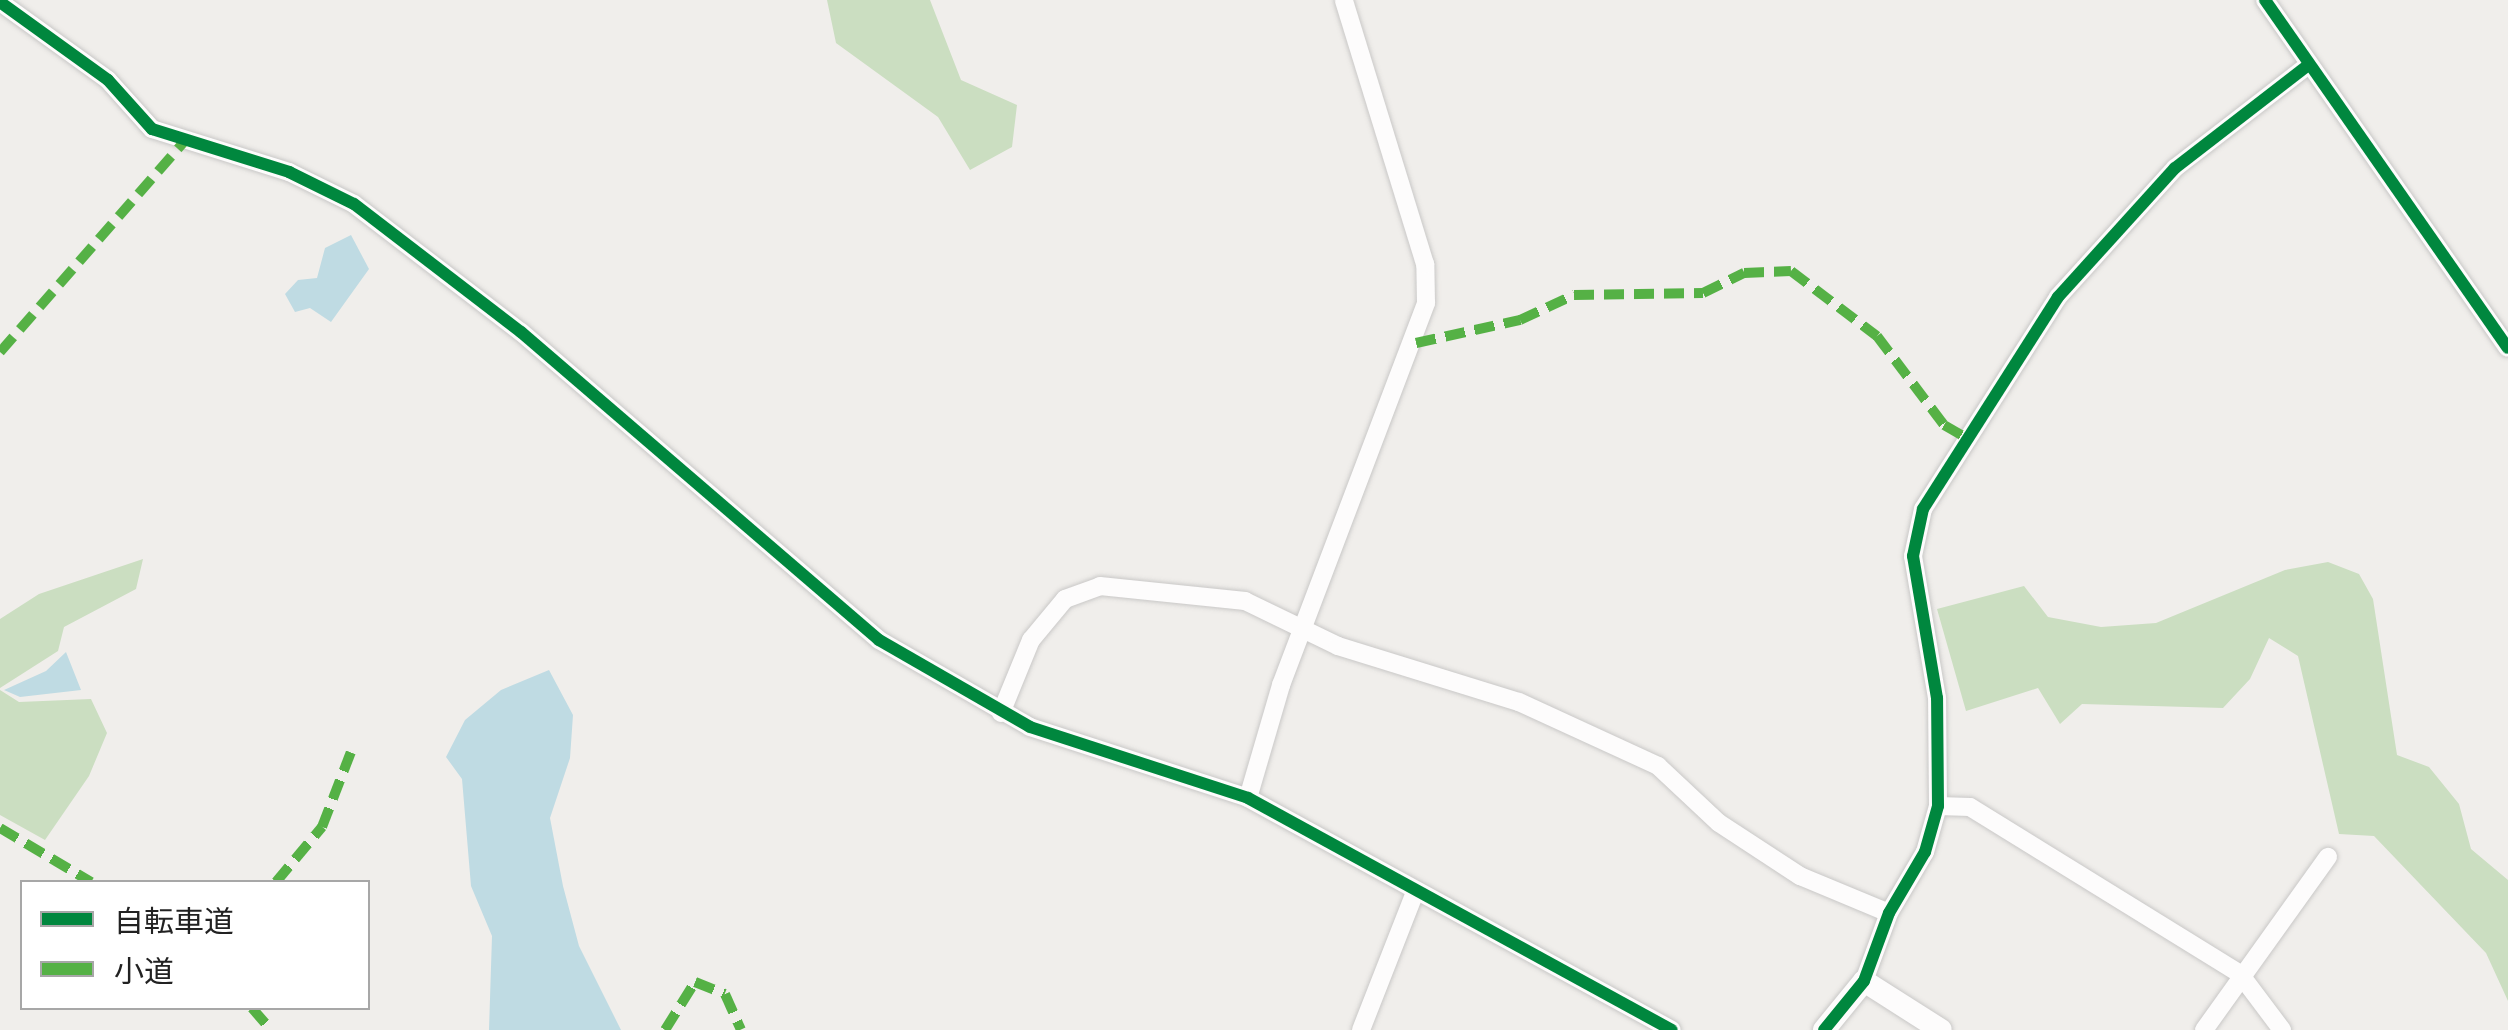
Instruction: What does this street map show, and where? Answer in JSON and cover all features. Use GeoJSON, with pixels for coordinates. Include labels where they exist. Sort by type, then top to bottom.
{"type":"FeatureCollection","features":[{"type":"Feature","properties":{"kind":"street"},"geometry":{"type":"LineString","coordinates":[[1248,798],[1303,626],[1426,303],[1424,264],[1344,0]]}},
{"type":"Feature","properties":{"kind":"street"},"geometry":{"type":"LineString","coordinates":[[2265,0],[2508,348]]}},
{"type":"Feature","properties":{"kind":"street"},"geometry":{"type":"LineString","coordinates":[[0,2],[108,80],[152,129],[289,172],[354,204],[580,382],[848,621],[1001,713],[1248,798],[1672,1030]]}},
{"type":"Feature","properties":{"kind":"street"},"geometry":{"type":"LineString","coordinates":[[1824,1030],[1864,981],[1889,913],[1926,852],[1938,806],[1938,698],[1913,556],[1923,508],[2058,298],[2175,168],[2308,66]]}},
{"type":"Feature","properties":{"kind":"street"},"geometry":{"type":"LineString","coordinates":[[1001,713],[1032,640],[1065,599],[1100,586],[1245,601],[1338,646],[1519,702],[1658,766],[1719,823],[1800,876],[1889,913]]}},
{"type":"Feature","properties":{"kind":"street"},"geometry":{"type":"LineString","coordinates":[[1938,806],[1970,807],[2240,974],[2282,1030]]}},
{"type":"Feature","properties":{"kind":"street"},"geometry":{"type":"LineString","coordinates":[[2204,1030],[2240,974],[2328,857]]}},
{"type":"Feature","properties":{"kind":"street"},"geometry":{"type":"LineString","coordinates":[[1362,1030],[1414,892]]}},
{"type":"Feature","properties":{"kind":"street"},"geometry":{"type":"LineString","coordinates":[[1864,981],[1941,1030]]}},
{"type":"Feature","properties":{"kind":"green space"},"geometry":{"type":"Polygon","coordinates":[[[827,0],[930,0],[961,80],[1017,105],[1012,147],[970,170],[938,117],[836,43],[827,0]]]}},
{"type":"Feature","properties":{"kind":"green space"},"geometry":{"type":"Polygon","coordinates":[[[143,559],[136,589],[64,627],[58,651],[0,688],[0,619],[39,594],[143,559]]]}},
{"type":"Feature","properties":{"kind":"green space"},"geometry":{"type":"Polygon","coordinates":[[[2328,562],[2359,574],[2373,599],[2397,755],[2429,767],[2459,804],[2471,849],[2508,880],[2508,1001],[2486,953],[2374,836],[2339,834],[2298,656],[2269,638],[2250,679],[2223,708],[2082,704],[2060,724],[2038,688],[1966,711],[1937,609],[2024,586],[2048,617],[2101,627],[2156,623],[2285,570],[2328,562]]]}},
{"type":"Feature","properties":{"kind":"green space"},"geometry":{"type":"Polygon","coordinates":[[[0,690],[19,702],[91,699],[107,733],[89,776],[45,840],[0,815],[0,690]]]}},
{"type":"Feature","properties":{"kind":"water"},"geometry":{"type":"Polygon","coordinates":[[[351,235],[369,269],[331,322],[310,308],[295,312],[285,294],[298,280],[317,278],[325,248],[351,235]]]}},
{"type":"Feature","properties":{"kind":"water"},"geometry":{"type":"Polygon","coordinates":[[[66,652],[81,690],[20,697],[4,690],[46,671],[66,652]]]}},
{"type":"Feature","properties":{"kind":"water"},"geometry":{"type":"Polygon","coordinates":[[[549,670],[573,715],[570,758],[550,818],[563,886],[579,946],[621,1030],[489,1030],[492,936],[471,886],[462,779],[446,757],[465,720],[501,690],[549,670]]]}},
{"type":"Feature","properties":{"kind":"marked path"},"geometry":{"type":"LineString","coordinates":[[0,352],[184,142]]}},
{"type":"Feature","properties":{"kind":"marked path"},"geometry":{"type":"LineString","coordinates":[[1416,343],[1520,320],[1574,295],[1703,293],[1744,273],[1791,271],[1877,336],[1944,425],[1963,436]]}},
{"type":"Feature","properties":{"kind":"marked path"},"geometry":{"type":"LineString","coordinates":[[278,880],[322,827],[351,752]]}},
{"type":"Feature","properties":{"kind":"marked path"},"geometry":{"type":"LineString","coordinates":[[0,828],[88,880]]}},
{"type":"Feature","properties":{"kind":"marked path"},"geometry":{"type":"LineString","coordinates":[[665,1030],[695,982],[725,994],[741,1030]]}},
{"type":"Feature","properties":{"kind":"marked path"},"geometry":{"type":"LineString","coordinates":[[254,1010],[271,1030]]}},
{"type":"Feature","properties":{"kind":"cycle path"},"geometry":{"type":"LineString","coordinates":[[2265,0],[2508,348]]}},
{"type":"Feature","properties":{"kind":"cycle path"},"geometry":{"type":"LineString","coordinates":[[0,2],[108,80],[152,129],[289,172],[354,204],[521,332],[879,640],[1030,727],[1248,798],[1672,1030]]}},
{"type":"Feature","properties":{"kind":"cycle path"},"geometry":{"type":"LineString","coordinates":[[1824,1030],[1864,981],[1889,913],[1925,852],[1938,806],[1937,698],[1913,556],[1923,509],[2058,297],[2175,168],[2307,66]]}}]}
